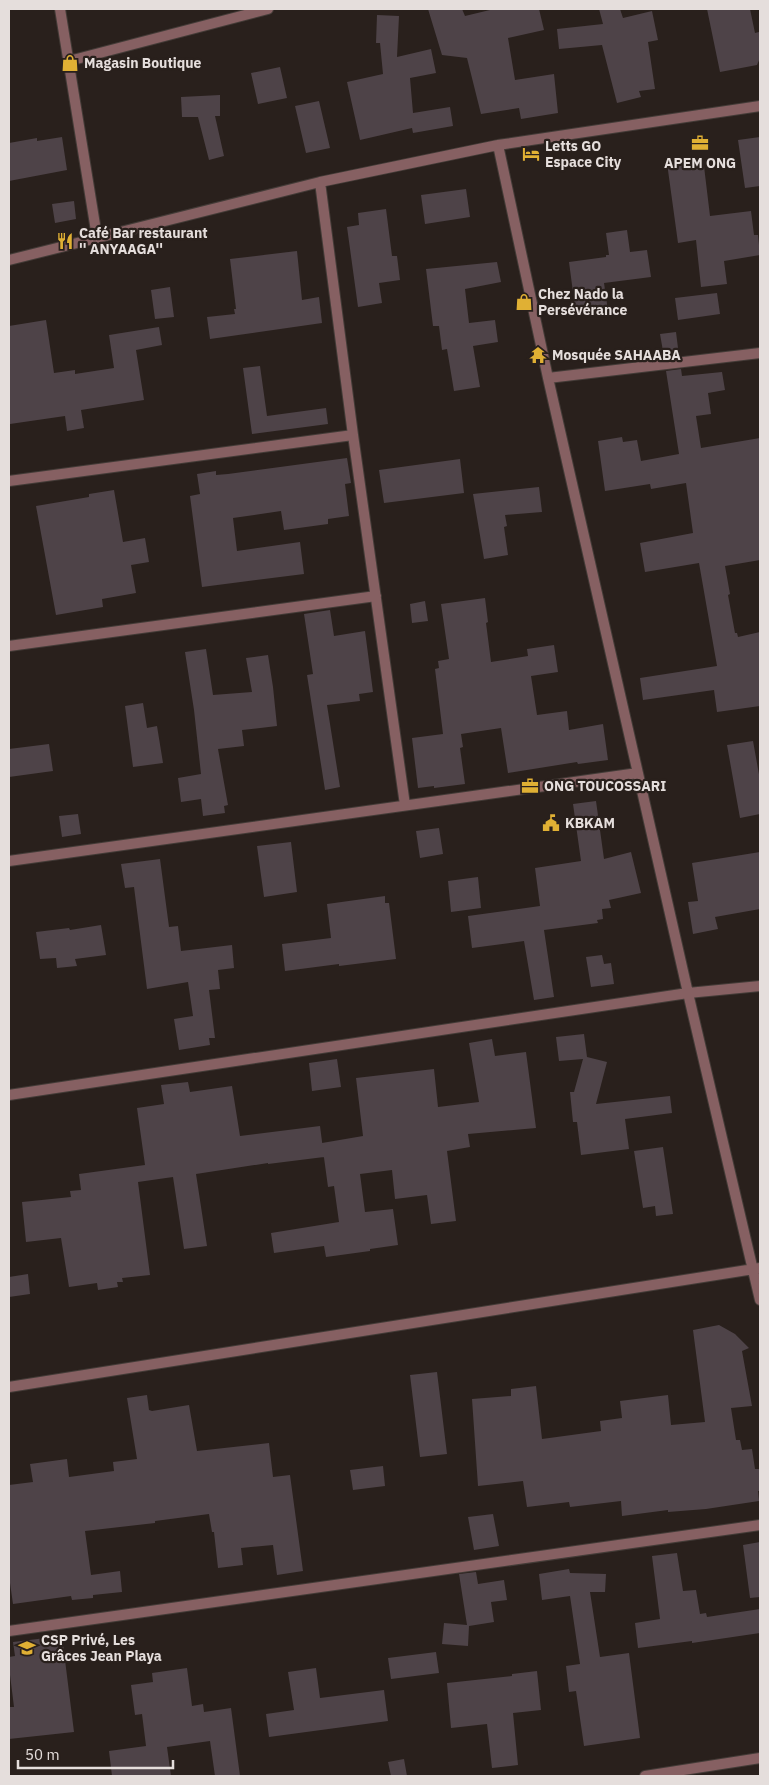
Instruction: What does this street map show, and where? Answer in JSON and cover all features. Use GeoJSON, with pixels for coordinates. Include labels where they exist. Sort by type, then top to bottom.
{"type":"FeatureCollection","features":[{"type":"Feature","properties":{"kind":"street"},"geometry":{"type":"LineString","coordinates":[[60,9],[97,237]]}},
{"type":"Feature","properties":{"kind":"street"},"geometry":{"type":"LineString","coordinates":[[69,60],[268,9]]}},
{"type":"Feature","properties":{"kind":"street"},"geometry":{"type":"LineString","coordinates":[[9,260],[320,182],[498,145],[760,106]]}},
{"type":"Feature","properties":{"kind":"street"},"geometry":{"type":"LineString","coordinates":[[498,145],[548,378],[688,993],[757,1269],[760,1300]]}},
{"type":"Feature","properties":{"kind":"street"},"geometry":{"type":"LineString","coordinates":[[320,182],[353,435],[405,805]]}},
{"type":"Feature","properties":{"kind":"street"},"geometry":{"type":"LineString","coordinates":[[548,378],[760,353]]}},
{"type":"Feature","properties":{"kind":"street"},"geometry":{"type":"LineString","coordinates":[[9,481],[353,435]]}},
{"type":"Feature","properties":{"kind":"street"},"geometry":{"type":"LineString","coordinates":[[9,646],[376,596]]}},
{"type":"Feature","properties":{"kind":"street"},"geometry":{"type":"LineString","coordinates":[[9,861],[638,773]]}},
{"type":"Feature","properties":{"kind":"street"},"geometry":{"type":"LineString","coordinates":[[9,1095],[688,993],[760,986]]}},
{"type":"Feature","properties":{"kind":"street"},"geometry":{"type":"LineString","coordinates":[[9,1387],[757,1269]]}},
{"type":"Feature","properties":{"kind":"street"},"geometry":{"type":"LineString","coordinates":[[9,1631],[760,1525]]}},
{"type":"Feature","properties":{"kind":"street"},"geometry":{"type":"LineString","coordinates":[[645,1776],[760,1758]]}},
{"type":"Feature","properties":{"kind":"building"},"geometry":{"type":"Polygon","coordinates":[[[428,9],[462,9],[465,16],[494,9],[539,9],[544,30],[508,38],[515,80],[554,74],[558,113],[521,119],[519,108],[481,114],[467,58],[442,55],[428,9]]]}},
{"type":"Feature","properties":{"kind":"building"},"geometry":{"type":"Polygon","coordinates":[[[599,9],[620,9],[623,18],[652,11],[658,40],[648,42],[655,89],[639,91],[641,97],[617,103],[602,45],[559,49],[557,29],[603,24],[599,9]]]}},
{"type":"Feature","properties":{"kind":"building"},"geometry":{"type":"Polygon","coordinates":[[[707,9],[750,9],[755,33],[759,32],[760,58],[757,65],[720,72],[707,9]]]}},
{"type":"Feature","properties":{"kind":"building"},"geometry":{"type":"Polygon","coordinates":[[[377,15],[399,16],[397,57],[431,49],[436,73],[410,78],[413,113],[450,107],[453,126],[413,133],[412,128],[360,140],[347,82],[383,74],[380,43],[376,43],[377,15]]]}},
{"type":"Feature","properties":{"kind":"building"},"geometry":{"type":"Polygon","coordinates":[[[280,67],[287,98],[258,104],[251,73],[280,67]]]}},
{"type":"Feature","properties":{"kind":"building"},"geometry":{"type":"Polygon","coordinates":[[[220,95],[220,116],[215,116],[224,156],[209,160],[198,117],[182,117],[181,97],[220,95]]]}},
{"type":"Feature","properties":{"kind":"building"},"geometry":{"type":"Polygon","coordinates":[[[319,101],[330,148],[306,153],[295,106],[319,101]]]}},
{"type":"Feature","properties":{"kind":"building"},"geometry":{"type":"Polygon","coordinates":[[[62,137],[67,170],[9,181],[9,143],[37,138],[37,141],[62,137]]]}},
{"type":"Feature","properties":{"kind":"building"},"geometry":{"type":"Polygon","coordinates":[[[760,137],[760,186],[745,188],[738,140],[760,137]]]}},
{"type":"Feature","properties":{"kind":"building"},"geometry":{"type":"Polygon","coordinates":[[[703,158],[710,216],[751,211],[754,235],[758,235],[760,255],[724,261],[727,284],[701,287],[696,240],[678,243],[667,163],[703,158]]]}},
{"type":"Feature","properties":{"kind":"building"},"geometry":{"type":"Polygon","coordinates":[[[466,189],[470,217],[425,224],[421,195],[466,189]]]}},
{"type":"Feature","properties":{"kind":"building"},"geometry":{"type":"Polygon","coordinates":[[[74,201],[76,219],[55,223],[52,204],[74,201]]]}},
{"type":"Feature","properties":{"kind":"building"},"geometry":{"type":"Polygon","coordinates":[[[386,209],[392,256],[397,256],[400,280],[379,283],[382,303],[358,307],[347,227],[359,225],[358,213],[386,209]]]}},
{"type":"Feature","properties":{"kind":"building"},"geometry":{"type":"Polygon","coordinates":[[[627,230],[630,252],[647,250],[651,277],[604,283],[608,311],[576,315],[569,262],[606,257],[606,255],[609,255],[606,233],[627,230]]]}},
{"type":"Feature","properties":{"kind":"building"},"geometry":{"type":"Polygon","coordinates":[[[297,251],[302,300],[319,297],[322,323],[210,339],[207,317],[235,314],[230,259],[297,251]]]}},
{"type":"Feature","properties":{"kind":"building"},"geometry":{"type":"Polygon","coordinates":[[[497,262],[501,282],[465,289],[469,323],[495,320],[498,342],[473,346],[480,387],[454,391],[447,349],[442,350],[439,326],[433,326],[426,269],[497,262]]]}},
{"type":"Feature","properties":{"kind":"building"},"geometry":{"type":"Polygon","coordinates":[[[170,287],[174,317],[155,319],[151,290],[170,287]]]}},
{"type":"Feature","properties":{"kind":"building"},"geometry":{"type":"Polygon","coordinates":[[[717,293],[720,314],[678,320],[675,298],[717,293]]]}},
{"type":"Feature","properties":{"kind":"building"},"geometry":{"type":"Polygon","coordinates":[[[46,320],[54,373],[75,370],[75,374],[114,368],[109,335],[159,327],[162,345],[136,350],[144,400],[81,410],[84,428],[67,431],[65,416],[10,424],[9,326],[46,320]]]}},
{"type":"Feature","properties":{"kind":"building"},"geometry":{"type":"Polygon","coordinates":[[[676,332],[679,356],[664,357],[660,334],[676,332]]]}},
{"type":"Feature","properties":{"kind":"building"},"geometry":{"type":"Polygon","coordinates":[[[260,366],[267,416],[326,408],[328,424],[252,434],[243,368],[260,366]]]}},
{"type":"Feature","properties":{"kind":"building"},"geometry":{"type":"Polygon","coordinates":[[[681,369],[682,376],[722,372],[725,390],[708,393],[711,414],[696,416],[701,448],[760,438],[760,560],[725,566],[735,633],[737,633],[738,637],[760,632],[760,706],[717,712],[714,690],[643,700],[640,678],[717,666],[699,563],[645,572],[640,543],[693,533],[686,483],[651,489],[650,484],[605,491],[598,441],[622,437],[623,442],[637,440],[641,461],[679,454],[666,371],[681,369]]]}},
{"type":"Feature","properties":{"kind":"building"},"geometry":{"type":"Polygon","coordinates":[[[347,458],[351,483],[345,484],[349,516],[328,519],[328,524],[284,530],[281,511],[233,518],[237,551],[300,542],[304,574],[202,587],[190,496],[200,494],[197,474],[216,471],[216,475],[228,474],[347,458]]]}},
{"type":"Feature","properties":{"kind":"building"},"geometry":{"type":"Polygon","coordinates":[[[460,459],[464,493],[384,503],[379,470],[460,459]]]}},
{"type":"Feature","properties":{"kind":"building"},"geometry":{"type":"Polygon","coordinates":[[[539,487],[542,512],[505,515],[507,526],[504,527],[508,555],[484,559],[473,494],[539,487]]]}},
{"type":"Feature","properties":{"kind":"building"},"geometry":{"type":"Polygon","coordinates":[[[114,490],[123,542],[145,538],[149,562],[131,565],[136,593],[102,599],[103,607],[56,615],[36,506],[89,497],[89,494],[114,490]]]}},
{"type":"Feature","properties":{"kind":"building"},"geometry":{"type":"Polygon","coordinates":[[[485,598],[491,662],[528,656],[527,649],[554,645],[558,672],[531,676],[537,715],[567,711],[569,730],[603,724],[608,760],[578,764],[577,762],[508,773],[501,728],[461,734],[463,747],[460,748],[465,784],[418,788],[412,738],[443,734],[435,669],[439,668],[438,661],[449,659],[441,604],[485,598]]]}},
{"type":"Feature","properties":{"kind":"building"},"geometry":{"type":"Polygon","coordinates":[[[425,601],[428,621],[412,623],[410,604],[425,601]]]}},
{"type":"Feature","properties":{"kind":"building"},"geometry":{"type":"Polygon","coordinates":[[[330,610],[334,636],[365,631],[373,692],[359,694],[360,701],[327,705],[340,787],[325,790],[307,675],[313,674],[304,614],[330,610]]]}},
{"type":"Feature","properties":{"kind":"building"},"geometry":{"type":"Polygon","coordinates":[[[206,649],[213,695],[252,692],[246,658],[268,655],[277,726],[242,730],[244,746],[218,749],[228,805],[224,806],[225,813],[203,816],[201,799],[181,802],[178,778],[201,774],[185,652],[206,649]]]}},
{"type":"Feature","properties":{"kind":"building"},"geometry":{"type":"Polygon","coordinates":[[[143,703],[147,728],[157,726],[163,763],[133,767],[125,706],[143,703]]]}},
{"type":"Feature","properties":{"kind":"building"},"geometry":{"type":"Polygon","coordinates":[[[753,741],[760,780],[760,814],[740,818],[727,745],[753,741]]]}},
{"type":"Feature","properties":{"kind":"building"},"geometry":{"type":"Polygon","coordinates":[[[49,744],[53,771],[9,777],[9,749],[49,744]]]}},
{"type":"Feature","properties":{"kind":"building"},"geometry":{"type":"Polygon","coordinates":[[[596,801],[604,859],[631,852],[641,893],[609,900],[611,908],[602,909],[603,919],[597,920],[598,923],[544,930],[554,997],[534,1000],[524,941],[472,948],[468,916],[540,906],[535,868],[581,861],[573,804],[596,801]]]}},
{"type":"Feature","properties":{"kind":"building"},"geometry":{"type":"Polygon","coordinates":[[[78,814],[81,834],[62,837],[59,816],[78,814]]]}},
{"type":"Feature","properties":{"kind":"building"},"geometry":{"type":"Polygon","coordinates":[[[439,828],[443,854],[420,858],[416,831],[439,828]]]}},
{"type":"Feature","properties":{"kind":"building"},"geometry":{"type":"Polygon","coordinates":[[[291,842],[297,892],[264,897],[257,846],[291,842]]]}},
{"type":"Feature","properties":{"kind":"building"},"geometry":{"type":"Polygon","coordinates":[[[760,852],[760,909],[715,917],[718,929],[693,934],[688,902],[698,901],[692,863],[760,852]]]}},
{"type":"Feature","properties":{"kind":"building"},"geometry":{"type":"Polygon","coordinates":[[[160,859],[169,927],[178,926],[181,951],[232,945],[234,968],[218,970],[220,989],[209,990],[215,1038],[209,1038],[210,1045],[179,1050],[174,1019],[193,1016],[188,982],[147,989],[134,887],[125,888],[121,864],[160,859]]]}},
{"type":"Feature","properties":{"kind":"building"},"geometry":{"type":"Polygon","coordinates":[[[478,877],[481,908],[451,912],[448,881],[478,877]]]}},
{"type":"Feature","properties":{"kind":"building"},"geometry":{"type":"Polygon","coordinates":[[[385,896],[385,903],[389,903],[396,959],[285,971],[282,944],[331,938],[327,904],[385,896]]]}},
{"type":"Feature","properties":{"kind":"building"},"geometry":{"type":"Polygon","coordinates":[[[101,925],[106,955],[75,959],[77,966],[57,968],[56,958],[40,959],[36,932],[69,928],[70,930],[101,925]]]}},
{"type":"Feature","properties":{"kind":"building"},"geometry":{"type":"Polygon","coordinates":[[[602,955],[604,964],[611,963],[614,984],[591,987],[586,957],[602,955]]]}},
{"type":"Feature","properties":{"kind":"building"},"geometry":{"type":"Polygon","coordinates":[[[584,1034],[587,1057],[607,1062],[596,1104],[670,1096],[672,1113],[625,1119],[629,1149],[581,1155],[577,1122],[573,1122],[570,1092],[574,1092],[583,1059],[559,1061],[556,1037],[584,1034]]]}},
{"type":"Feature","properties":{"kind":"building"},"geometry":{"type":"Polygon","coordinates":[[[492,1039],[495,1056],[526,1052],[536,1128],[468,1134],[470,1147],[447,1151],[456,1221],[431,1224],[427,1195],[395,1199],[392,1170],[360,1174],[365,1212],[393,1209],[398,1245],[326,1257],[324,1246],[274,1253],[271,1233],[339,1222],[334,1186],[328,1187],[322,1143],[363,1136],[356,1078],[434,1069],[438,1107],[479,1102],[469,1043],[492,1039]]]}},
{"type":"Feature","properties":{"kind":"building"},"geometry":{"type":"Polygon","coordinates":[[[337,1059],[341,1087],[312,1091],[309,1063],[337,1059]]]}},
{"type":"Feature","properties":{"kind":"building"},"geometry":{"type":"Polygon","coordinates":[[[188,1082],[190,1092],[232,1086],[240,1136],[320,1126],[324,1157],[196,1174],[207,1246],[184,1249],[173,1177],[138,1182],[150,1275],[122,1278],[123,1282],[117,1282],[118,1287],[98,1290],[97,1283],[69,1287],[61,1238],[26,1242],[22,1202],[71,1197],[70,1191],[81,1190],[79,1174],[145,1165],[137,1108],[164,1104],[161,1085],[188,1082]]]}},
{"type":"Feature","properties":{"kind":"building"},"geometry":{"type":"Polygon","coordinates":[[[663,1147],[673,1214],[656,1216],[655,1206],[643,1208],[634,1151],[663,1147]]]}},
{"type":"Feature","properties":{"kind":"building"},"geometry":{"type":"Polygon","coordinates":[[[28,1274],[30,1294],[9,1297],[9,1277],[28,1274]]]}},
{"type":"Feature","properties":{"kind":"building"},"geometry":{"type":"Polygon","coordinates":[[[719,1325],[735,1334],[749,1348],[742,1351],[752,1406],[731,1408],[736,1440],[740,1440],[742,1450],[752,1449],[755,1469],[760,1469],[759,1501],[706,1509],[668,1512],[668,1510],[622,1516],[621,1501],[570,1507],[569,1502],[527,1507],[523,1481],[478,1486],[472,1399],[511,1396],[511,1389],[536,1386],[542,1439],[601,1431],[600,1421],[622,1418],[620,1401],[668,1395],[671,1425],[705,1422],[693,1330],[719,1325]]]}},
{"type":"Feature","properties":{"kind":"building"},"geometry":{"type":"Polygon","coordinates":[[[437,1372],[447,1454],[420,1457],[410,1375],[437,1372]]]}},
{"type":"Feature","properties":{"kind":"building"},"geometry":{"type":"Polygon","coordinates":[[[147,1395],[149,1410],[152,1411],[189,1405],[197,1451],[269,1443],[273,1477],[290,1475],[303,1571],[277,1575],[273,1545],[241,1548],[243,1565],[218,1568],[214,1532],[212,1532],[209,1514],[155,1521],[155,1523],[85,1531],[91,1575],[120,1571],[122,1592],[93,1595],[93,1598],[72,1600],[71,1596],[13,1604],[9,1576],[9,1485],[33,1482],[30,1464],[67,1459],[69,1477],[114,1471],[113,1462],[137,1459],[127,1398],[147,1395]]]}},
{"type":"Feature","properties":{"kind":"building"},"geometry":{"type":"Polygon","coordinates":[[[383,1466],[385,1486],[353,1490],[350,1470],[383,1466]]]}},
{"type":"Feature","properties":{"kind":"building"},"geometry":{"type":"Polygon","coordinates":[[[493,1514],[499,1546],[474,1550],[468,1517],[493,1514]]]}},
{"type":"Feature","properties":{"kind":"building"},"geometry":{"type":"Polygon","coordinates":[[[760,1542],[760,1597],[750,1598],[743,1545],[760,1542]]]}},
{"type":"Feature","properties":{"kind":"building"},"geometry":{"type":"Polygon","coordinates":[[[677,1553],[683,1591],[696,1590],[700,1614],[706,1613],[707,1617],[760,1609],[760,1633],[692,1643],[692,1641],[638,1648],[635,1623],[660,1619],[652,1556],[677,1553]]]}},
{"type":"Feature","properties":{"kind":"building"},"geometry":{"type":"Polygon","coordinates":[[[569,1569],[570,1573],[606,1574],[605,1592],[590,1592],[600,1657],[629,1653],[640,1738],[584,1746],[576,1691],[569,1692],[566,1666],[580,1664],[570,1596],[542,1600],[539,1574],[569,1569]]]}},
{"type":"Feature","properties":{"kind":"building"},"geometry":{"type":"Polygon","coordinates":[[[476,1572],[478,1584],[504,1580],[507,1600],[491,1602],[494,1622],[469,1626],[468,1646],[442,1644],[444,1623],[467,1625],[459,1574],[476,1572]]]}},
{"type":"Feature","properties":{"kind":"building"},"geometry":{"type":"Polygon","coordinates":[[[62,1636],[74,1732],[9,1739],[9,1707],[14,1707],[9,1667],[9,1657],[15,1656],[13,1642],[62,1636]]]}},
{"type":"Feature","properties":{"kind":"building"},"geometry":{"type":"Polygon","coordinates":[[[436,1652],[439,1673],[391,1679],[388,1658],[436,1652]]]}},
{"type":"Feature","properties":{"kind":"building"},"geometry":{"type":"Polygon","coordinates":[[[187,1668],[192,1706],[203,1704],[204,1712],[231,1708],[240,1776],[215,1776],[210,1741],[167,1747],[171,1776],[112,1776],[109,1751],[146,1746],[142,1714],[135,1715],[131,1685],[153,1682],[152,1673],[187,1668]]]}},
{"type":"Feature","properties":{"kind":"building"},"geometry":{"type":"Polygon","coordinates":[[[316,1668],[320,1698],[384,1690],[388,1721],[269,1737],[266,1714],[294,1710],[288,1672],[316,1668]]]}},
{"type":"Feature","properties":{"kind":"building"},"geometry":{"type":"Polygon","coordinates":[[[537,1671],[541,1710],[513,1713],[518,1765],[492,1768],[487,1724],[451,1728],[447,1683],[512,1676],[512,1674],[537,1671]]]}},
{"type":"Feature","properties":{"kind":"building"},"geometry":{"type":"Polygon","coordinates":[[[404,1759],[407,1776],[391,1776],[388,1762],[404,1759]]]}},
{"type":"Feature","properties":{"kind":"place","name":"Magasin Boutique"},"geometry":{"type":"Point","coordinates":[70,63]}},
{"type":"Feature","properties":{"kind":"place","name":"APEM ONG"},"geometry":{"type":"Point","coordinates":[700,143]}},
{"type":"Feature","properties":{"kind":"place","name":"Letts GO Espace City"},"geometry":{"type":"Point","coordinates":[531,154]}},
{"type":"Feature","properties":{"kind":"place","name":"Café Bar restaurant '' ANYAAGA''"},"geometry":{"type":"Point","coordinates":[65,241]}},
{"type":"Feature","properties":{"kind":"place","name":"Chez Nado la Persévérance"},"geometry":{"type":"Point","coordinates":[524,302]}},
{"type":"Feature","properties":{"kind":"place","name":"Mosquée SAHAABA"},"geometry":{"type":"Point","coordinates":[538,355]}},
{"type":"Feature","properties":{"kind":"place","name":"ONG TOUCOSSARI"},"geometry":{"type":"Point","coordinates":[530,786]}},
{"type":"Feature","properties":{"kind":"place","name":"KBKAM"},"geometry":{"type":"Point","coordinates":[551,823]}},
{"type":"Feature","properties":{"kind":"place","name":"CSP Privé, Les Grâces Jean Playa"},"geometry":{"type":"Point","coordinates":[27,1648]}}]}
